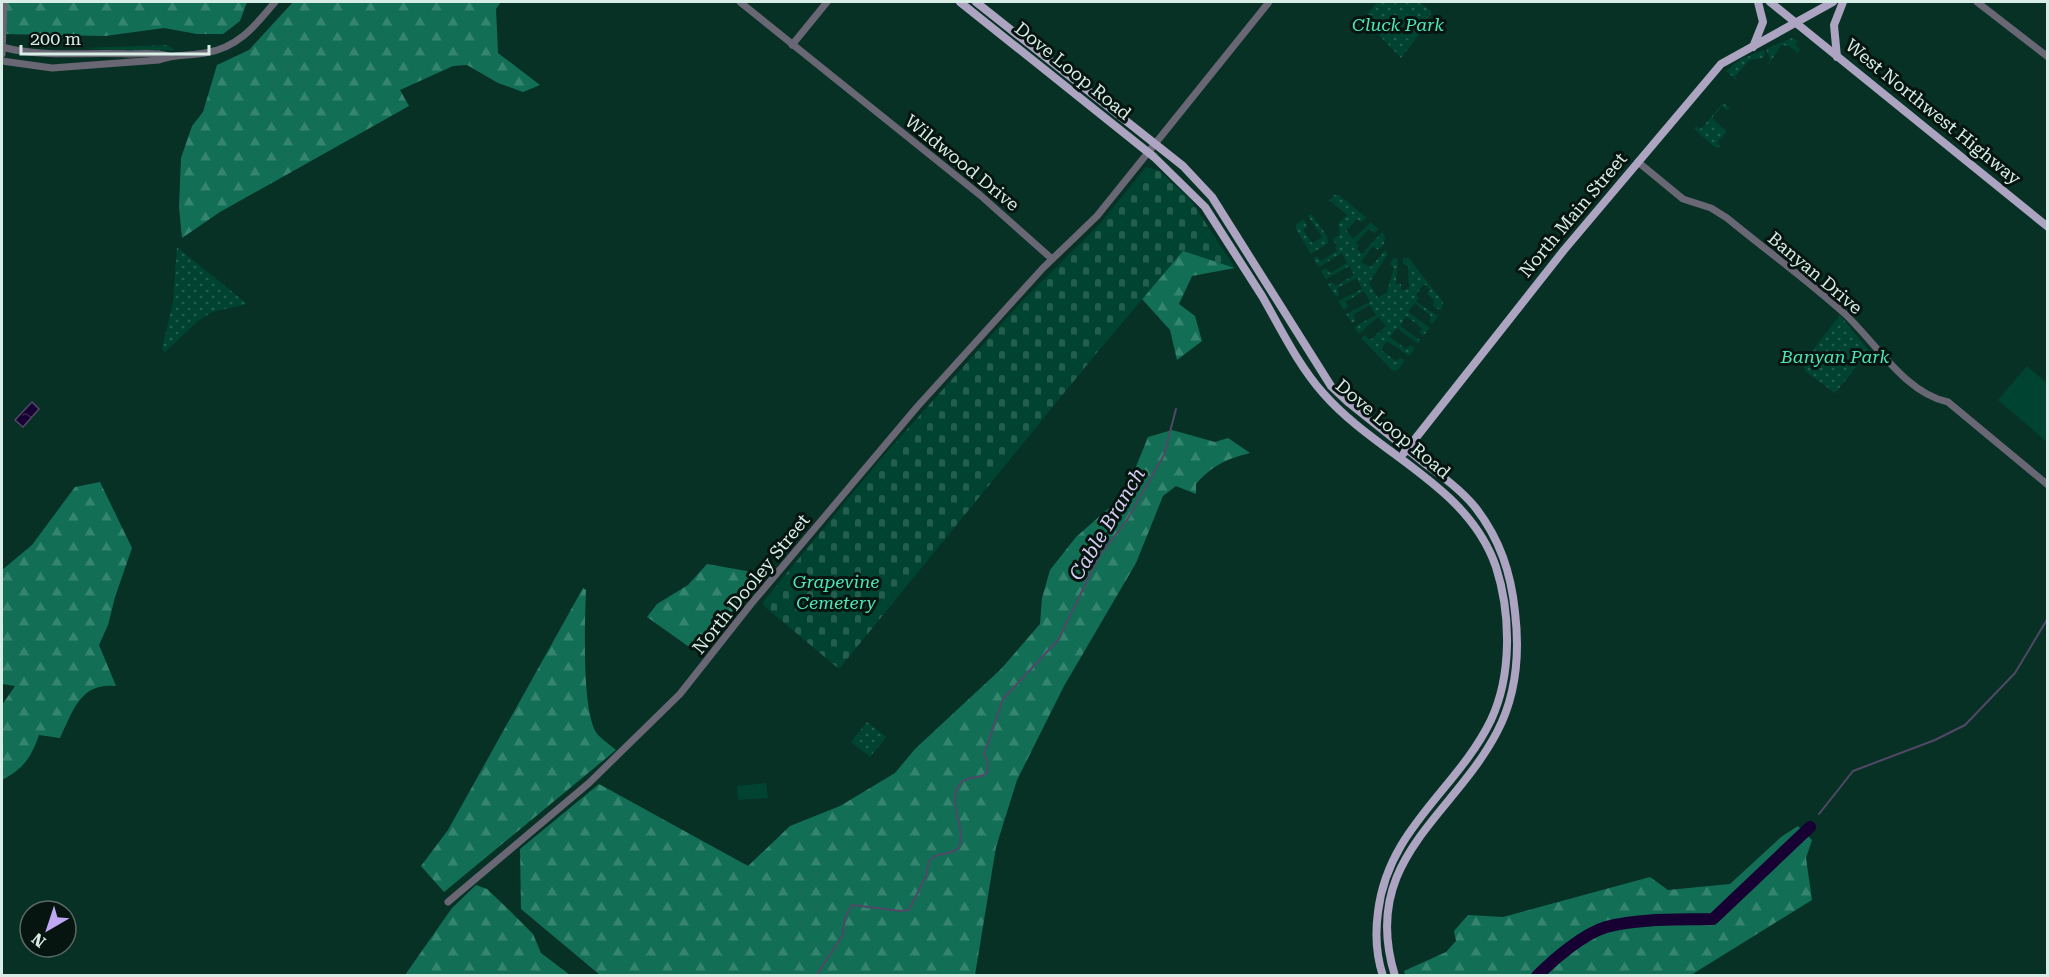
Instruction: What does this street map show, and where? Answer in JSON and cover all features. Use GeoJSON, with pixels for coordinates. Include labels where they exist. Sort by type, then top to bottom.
{"type":"FeatureCollection","features":[{"type":"Feature","properties":{"kind":"main road","name":"Dove Loop Road"},"geometry":{"type":"LineString","coordinates":[[960,2],[1176,176],[1205,207],[1296,355],[1323,394],[1348,418],[1458,506],[1485,542],[1501,586],[1506,657],[1501,690],[1489,723],[1472,750],[1404,838],[1387,874],[1379,903],[1376,935],[1383,975]]}},
{"type":"Feature","properties":{"kind":"main road","name":"Dove Loop Road"},"geometry":{"type":"LineString","coordinates":[[976,2],[1183,166],[1212,197],[1331,386],[1349,404],[1466,497],[1495,536],[1512,584],[1518,658],[1510,700],[1495,736],[1420,834],[1400,870],[1387,919],[1387,942],[1395,975]]}},
{"type":"Feature","properties":{"kind":"main road"},"geometry":{"type":"LineString","coordinates":[[1753,47],[1763,22],[1758,2]]}},
{"type":"Feature","properties":{"kind":"main road","name":"West Northwest Highway"},"geometry":{"type":"LineString","coordinates":[[1770,2],[2048,226]]}},
{"type":"Feature","properties":{"kind":"main road","name":"North Main Street"},"geometry":{"type":"LineString","coordinates":[[1400,458],[1564,250],[1721,64],[1797,24],[1833,2]]}},
{"type":"Feature","properties":{"kind":"main road"},"geometry":{"type":"LineString","coordinates":[[1837,57],[1834,25],[1844,2]]}},
{"type":"Feature","properties":{"kind":"street"},"geometry":{"type":"LineString","coordinates":[[2,61],[52,68],[159,60],[169,56],[205,53],[236,43],[252,30],[275,2]]}},
{"type":"Feature","properties":{"kind":"street","name":"Wildwood Drive"},"geometry":{"type":"LineString","coordinates":[[740,2],[980,195],[1052,259]]}},
{"type":"Feature","properties":{"kind":"street"},"geometry":{"type":"LineString","coordinates":[[792,45],[827,2]]}},
{"type":"Feature","properties":{"kind":"street"},"geometry":{"type":"LineString","coordinates":[[1052,259],[1096,216],[1269,2]]}},
{"type":"Feature","properties":{"kind":"street"},"geometry":{"type":"LineString","coordinates":[[1977,2],[2048,57]]}},
{"type":"Feature","properties":{"kind":"street"},"geometry":{"type":"LineString","coordinates":[[4,5],[2,49],[49,55],[113,52],[158,53],[169,56]]}},
{"type":"Feature","properties":{"kind":"street","name":"Banyan Drive"},"geometry":{"type":"LineString","coordinates":[[1638,162],[1683,199],[1711,208],[1727,218],[1844,314],[1882,357],[1934,399],[1948,402],[2048,485]]}},
{"type":"Feature","properties":{"kind":"street","name":"North Dooley Street"},"geometry":{"type":"LineString","coordinates":[[448,902],[589,783],[680,694],[751,604],[881,449],[981,334],[1052,259]]}},
{"type":"Feature","properties":{"kind":"green space"},"geometry":{"type":"Polygon","coordinates":[[[2,2],[247,2],[240,21],[223,34],[197,34],[164,28],[105,36],[2,34],[2,2]]]}},
{"type":"Feature","properties":{"kind":"green space"},"geometry":{"type":"Polygon","coordinates":[[[293,2],[501,2],[496,9],[498,53],[540,85],[523,92],[498,83],[467,65],[453,66],[400,90],[409,106],[220,212],[182,238],[179,207],[181,158],[192,126],[203,112],[217,65],[249,50],[293,2]]]}},
{"type":"Feature","properties":{"kind":"green space","name":"Cluck Park"},"geometry":{"type":"Polygon","coordinates":[[[1377,2],[1419,2],[1432,12],[1421,32],[1401,58],[1378,34],[1367,14],[1377,2]]]}},
{"type":"Feature","properties":{"kind":"green space"},"geometry":{"type":"Polygon","coordinates":[[[1402,14],[1416,15],[1414,39],[1399,38],[1402,14]]]}},
{"type":"Feature","properties":{"kind":"green space"},"geometry":{"type":"Polygon","coordinates":[[[1792,38],[1798,41],[1795,45],[1800,49],[1798,53],[1789,46],[1781,45],[1768,66],[1770,59],[1766,49],[1792,38]]]}},
{"type":"Feature","properties":{"kind":"green space"},"geometry":{"type":"Polygon","coordinates":[[[168,45],[175,50],[138,52],[82,48],[168,45]]]}},
{"type":"Feature","properties":{"kind":"green space"},"geometry":{"type":"Polygon","coordinates":[[[1764,50],[1763,58],[1749,60],[1735,77],[1738,81],[1726,71],[1741,59],[1764,50]]]}},
{"type":"Feature","properties":{"kind":"green space"},"geometry":{"type":"Polygon","coordinates":[[[1723,103],[1731,109],[1726,110],[1722,106],[1712,118],[1727,132],[1717,142],[1720,146],[1716,148],[1694,129],[1696,126],[1701,129],[1723,103]]]}},
{"type":"Feature","properties":{"kind":"green space","name":"Grapevine Cemetery"},"geometry":{"type":"Polygon","coordinates":[[[1146,167],[1158,170],[1190,199],[1235,268],[1183,251],[1095,355],[839,669],[765,607],[763,602],[879,461],[1021,302],[1100,224],[1146,167]]]}},
{"type":"Feature","properties":{"kind":"green space"},"geometry":{"type":"Polygon","coordinates":[[[1334,195],[1339,195],[1367,218],[1361,222],[1357,219],[1346,230],[1353,239],[1371,222],[1378,229],[1375,233],[1369,229],[1356,243],[1359,246],[1357,249],[1362,254],[1382,232],[1385,236],[1384,244],[1378,250],[1373,246],[1361,262],[1371,267],[1385,250],[1388,254],[1369,283],[1378,298],[1387,292],[1394,268],[1390,264],[1393,258],[1398,259],[1396,284],[1401,284],[1401,290],[1409,289],[1408,266],[1403,264],[1403,259],[1408,257],[1443,302],[1441,311],[1433,306],[1434,300],[1427,294],[1430,289],[1424,284],[1416,295],[1419,298],[1416,302],[1438,316],[1432,324],[1429,321],[1431,316],[1415,303],[1408,312],[1430,328],[1423,336],[1419,332],[1422,328],[1406,316],[1400,326],[1420,340],[1418,344],[1397,328],[1390,337],[1406,349],[1410,345],[1415,348],[1409,356],[1387,341],[1381,350],[1396,361],[1399,358],[1405,360],[1398,370],[1393,371],[1361,338],[1365,335],[1370,340],[1386,326],[1378,317],[1359,334],[1354,327],[1376,315],[1370,305],[1354,314],[1355,321],[1352,323],[1346,314],[1370,302],[1364,291],[1345,302],[1348,306],[1344,310],[1338,301],[1362,289],[1357,278],[1337,288],[1339,295],[1336,297],[1328,284],[1332,282],[1336,286],[1354,275],[1349,266],[1326,279],[1321,271],[1326,268],[1330,273],[1347,263],[1342,253],[1319,267],[1313,258],[1317,256],[1321,261],[1337,251],[1335,247],[1337,244],[1332,240],[1340,234],[1338,224],[1347,215],[1329,200],[1334,195]]]}},
{"type":"Feature","properties":{"kind":"green space"},"geometry":{"type":"Polygon","coordinates":[[[1311,214],[1327,236],[1328,243],[1311,254],[1296,229],[1296,224],[1304,219],[1307,227],[1303,230],[1312,243],[1322,237],[1308,216],[1311,214]]]}},
{"type":"Feature","properties":{"kind":"green space"},"geometry":{"type":"Polygon","coordinates":[[[177,247],[247,304],[212,312],[198,321],[165,352],[162,349],[173,302],[177,247]]]}},
{"type":"Feature","properties":{"kind":"green space"},"geometry":{"type":"Polygon","coordinates":[[[1183,250],[1235,268],[1192,276],[1179,304],[1195,316],[1202,341],[1177,360],[1170,330],[1142,299],[1183,250]]]}},
{"type":"Feature","properties":{"kind":"green space","name":"Banyan Park"},"geometry":{"type":"Polygon","coordinates":[[[1840,315],[1869,351],[1835,393],[1805,371],[1803,363],[1840,315]]]}},
{"type":"Feature","properties":{"kind":"green space"},"geometry":{"type":"Polygon","coordinates":[[[2027,366],[2047,383],[2047,442],[1998,400],[2027,366]]]}},
{"type":"Feature","properties":{"kind":"green space"},"geometry":{"type":"Polygon","coordinates":[[[1172,430],[1215,442],[1228,438],[1250,453],[1227,460],[1214,467],[1196,484],[1196,494],[1176,486],[1163,496],[1136,563],[1064,686],[1017,780],[996,847],[975,975],[600,975],[521,909],[520,849],[599,784],[748,866],[790,826],[840,806],[895,773],[915,749],[1001,669],[1040,624],[1042,598],[1050,570],[1076,537],[1125,494],[1148,437],[1172,430]]]}},
{"type":"Feature","properties":{"kind":"green space"},"geometry":{"type":"Polygon","coordinates":[[[100,482],[132,548],[108,625],[99,645],[116,686],[104,686],[86,694],[79,700],[60,738],[39,735],[25,762],[16,772],[2,780],[2,705],[15,686],[2,684],[2,570],[32,545],[75,487],[100,482]]]}},
{"type":"Feature","properties":{"kind":"green space"},"geometry":{"type":"Polygon","coordinates":[[[707,564],[763,574],[705,653],[699,654],[647,617],[657,604],[688,585],[707,564]]]}},
{"type":"Feature","properties":{"kind":"green space"},"geometry":{"type":"Polygon","coordinates":[[[583,588],[586,590],[585,666],[589,708],[598,735],[616,750],[444,892],[421,866],[448,830],[583,588]]]}},
{"type":"Feature","properties":{"kind":"green space"},"geometry":{"type":"Polygon","coordinates":[[[867,722],[886,737],[870,757],[851,742],[867,722]]]}},
{"type":"Feature","properties":{"kind":"green space"},"geometry":{"type":"Polygon","coordinates":[[[766,783],[768,798],[738,800],[737,786],[766,783]]]}},
{"type":"Feature","properties":{"kind":"green space"},"geometry":{"type":"Polygon","coordinates":[[[1798,826],[1812,840],[1806,858],[1812,900],[1691,975],[1405,975],[1404,971],[1446,952],[1456,941],[1454,931],[1468,915],[1503,917],[1650,877],[1668,890],[1730,884],[1781,837],[1798,826]]]}},
{"type":"Feature","properties":{"kind":"green space"},"geometry":{"type":"Polygon","coordinates":[[[476,885],[487,889],[508,909],[533,934],[541,953],[570,975],[405,975],[452,908],[476,885]]]}},
{"type":"Feature","properties":{"kind":"water"},"geometry":{"type":"Polygon","coordinates":[[[32,402],[39,409],[23,427],[15,420],[32,402]]]}},
{"type":"Feature","properties":{"kind":"waterway","name":"Cable Branch"},"geometry":{"type":"LineString","coordinates":[[816,976],[842,936],[846,915],[852,905],[909,910],[926,876],[929,861],[936,856],[959,848],[961,840],[955,806],[957,790],[964,781],[987,773],[988,761],[984,755],[1003,699],[1059,639],[1098,558],[1127,520],[1164,455],[1176,409]]}},
{"type":"Feature","properties":{"kind":"waterway"},"geometry":{"type":"LineString","coordinates":[[1819,814],[1853,771],[1935,740],[1965,725],[2015,673],[2048,618]]}},
{"type":"Feature","properties":{"kind":"waterway"},"geometry":{"type":"LineString","coordinates":[[1537,976],[1579,941],[1606,927],[1646,921],[1713,919],[1810,827]]}}]}
